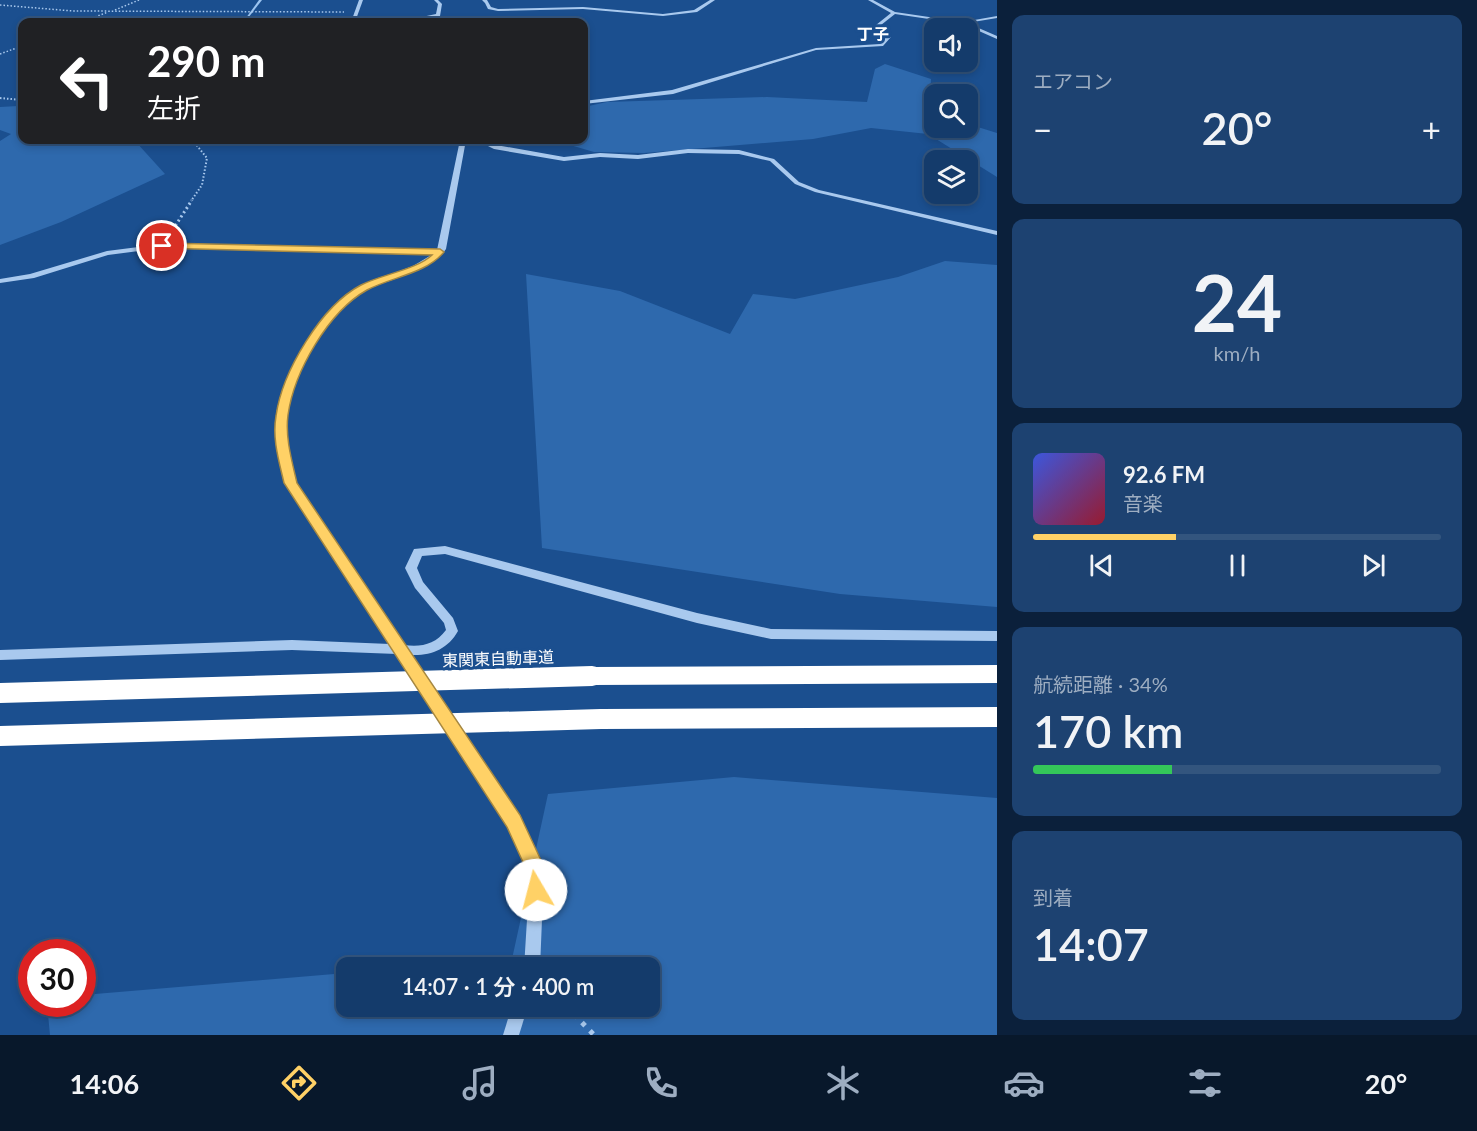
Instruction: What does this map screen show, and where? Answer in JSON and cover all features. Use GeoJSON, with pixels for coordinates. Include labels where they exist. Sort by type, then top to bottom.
{"type":"FeatureCollection","features":[{"type":"Feature","properties":{"kind":"highway","name":"東関東自動車道"},"geometry":{"type":"LineString","coordinates":[[0,693],[592,676],[997,674]]}},
{"type":"Feature","properties":{"kind":"highway"},"geometry":{"type":"LineString","coordinates":[[0,736],[601,719],[997,717]]}},
{"type":"Feature","properties":{"kind":"street"},"geometry":{"type":"LineString","coordinates":[[354,18],[361,0]]}},
{"type":"Feature","properties":{"kind":"street"},"geometry":{"type":"LineString","coordinates":[[424,18],[438,15],[440,4],[436,0]]}},
{"type":"Feature","properties":{"kind":"street"},"geometry":{"type":"LineString","coordinates":[[484,0],[488,2],[489,9],[498,10],[583,8],[663,15],[695,11],[713,0]]}},
{"type":"Feature","properties":{"kind":"street"},"geometry":{"type":"LineString","coordinates":[[870,0],[894,13],[933,18]]}},
{"type":"Feature","properties":{"kind":"street"},"geometry":{"type":"LineString","coordinates":[[588,103],[673,92],[816,49],[881,45],[889,37],[878,25],[894,13]]}},
{"type":"Feature","properties":{"kind":"street"},"geometry":{"type":"LineString","coordinates":[[978,20],[997,17]]}},
{"type":"Feature","properties":{"kind":"street"},"geometry":{"type":"LineString","coordinates":[[978,29],[997,38]]}},
{"type":"Feature","properties":{"kind":"street"},"geometry":{"type":"LineString","coordinates":[[462,144],[442,249],[432,260],[365,287],[347,298],[303,356],[287,391],[282,416],[281,442],[290,483],[514,821],[537,871],[533,957]]}},
{"type":"Feature","properties":{"kind":"street"},"geometry":{"type":"LineString","coordinates":[[488,144],[564,159],[600,155],[638,157],[706,151],[754,154],[771,160],[797,183],[817,191],[997,233]]}},
{"type":"Feature","properties":{"kind":"street"},"geometry":{"type":"LineString","coordinates":[[0,281],[32,276],[108,253],[162,246],[440,252]]}},
{"type":"Feature","properties":{"kind":"street"},"geometry":{"type":"LineString","coordinates":[[0,655],[292,645],[400,649],[416,652],[435,648],[447,639],[452,631],[449,621],[418,585],[411,568],[418,552],[445,550],[697,618],[771,634],[997,636]]}},
{"type":"Feature","properties":{"kind":"street"},"geometry":{"type":"LineString","coordinates":[[511,1035],[517,1017]]}},
{"type":"Feature","properties":{"kind":"path"},"geometry":{"type":"LineString","coordinates":[[93,18],[139,0]]}},
{"type":"Feature","properties":{"kind":"path"},"geometry":{"type":"LineString","coordinates":[[0,5],[56,11],[356,12]]}},
{"type":"Feature","properties":{"kind":"path"},"geometry":{"type":"LineString","coordinates":[[0,54],[18,47]]}},
{"type":"Feature","properties":{"kind":"path"},"geometry":{"type":"LineString","coordinates":[[0,98],[18,100]]}},
{"type":"Feature","properties":{"kind":"path"},"geometry":{"type":"LineString","coordinates":[[162,246],[202,185],[207,158],[196,144]]}},
{"type":"Feature","properties":{"kind":"path"},"geometry":{"type":"LineString","coordinates":[[577,1017],[594,1035]]}},
{"type":"Feature","properties":{"kind":"shaded area"},"geometry":{"type":"Polygon","coordinates":[[[885,64],[931,79],[931,84],[924,84],[924,134],[871,128],[813,139],[644,153],[594,152],[567,144],[588,144],[588,106],[607,102],[767,97],[867,102],[875,69],[885,64]]]}},
{"type":"Feature","properties":{"kind":"shaded area"},"geometry":{"type":"Polygon","coordinates":[[[18,106],[18,144],[138,144],[165,174],[61,222],[0,245],[0,141],[11,134],[0,130],[0,107],[18,106]]]}},
{"type":"Feature","properties":{"kind":"shaded area"},"geometry":{"type":"Polygon","coordinates":[[[978,127],[997,133],[997,177],[978,165],[978,150],[954,150],[934,138],[978,138],[978,127]]]}},
{"type":"Feature","properties":{"kind":"shaded area"},"geometry":{"type":"Polygon","coordinates":[[[945,261],[997,265],[997,607],[840,594],[542,548],[526,274],[620,291],[730,334],[753,294],[795,299],[898,277],[945,261]]]}},
{"type":"Feature","properties":{"kind":"shaded area"},"geometry":{"type":"Polygon","coordinates":[[[734,777],[997,798],[997,1035],[50,1035],[48,1017],[96,1017],[96,994],[336,974],[336,1017],[660,1017],[660,957],[512,957],[548,794],[734,777]]]}},
{"type":"Feature","properties":{"kind":"waterway"},"geometry":{"type":"LineString","coordinates":[[247,18],[261,0]]}},
{"type":"Feature","properties":{"kind":"district","name":"丁子"},"geometry":{"type":"Point","coordinates":[873,33]}},
{"type":"Feature","properties":{"kind":"route"},"geometry":{"type":"LineString","coordinates":[[162,246],[440,252],[432,260],[365,287],[347,298],[333,313],[303,356],[287,391],[282,416],[281,442],[290,483],[514,821],[537,871],[536,890]]}}]}
